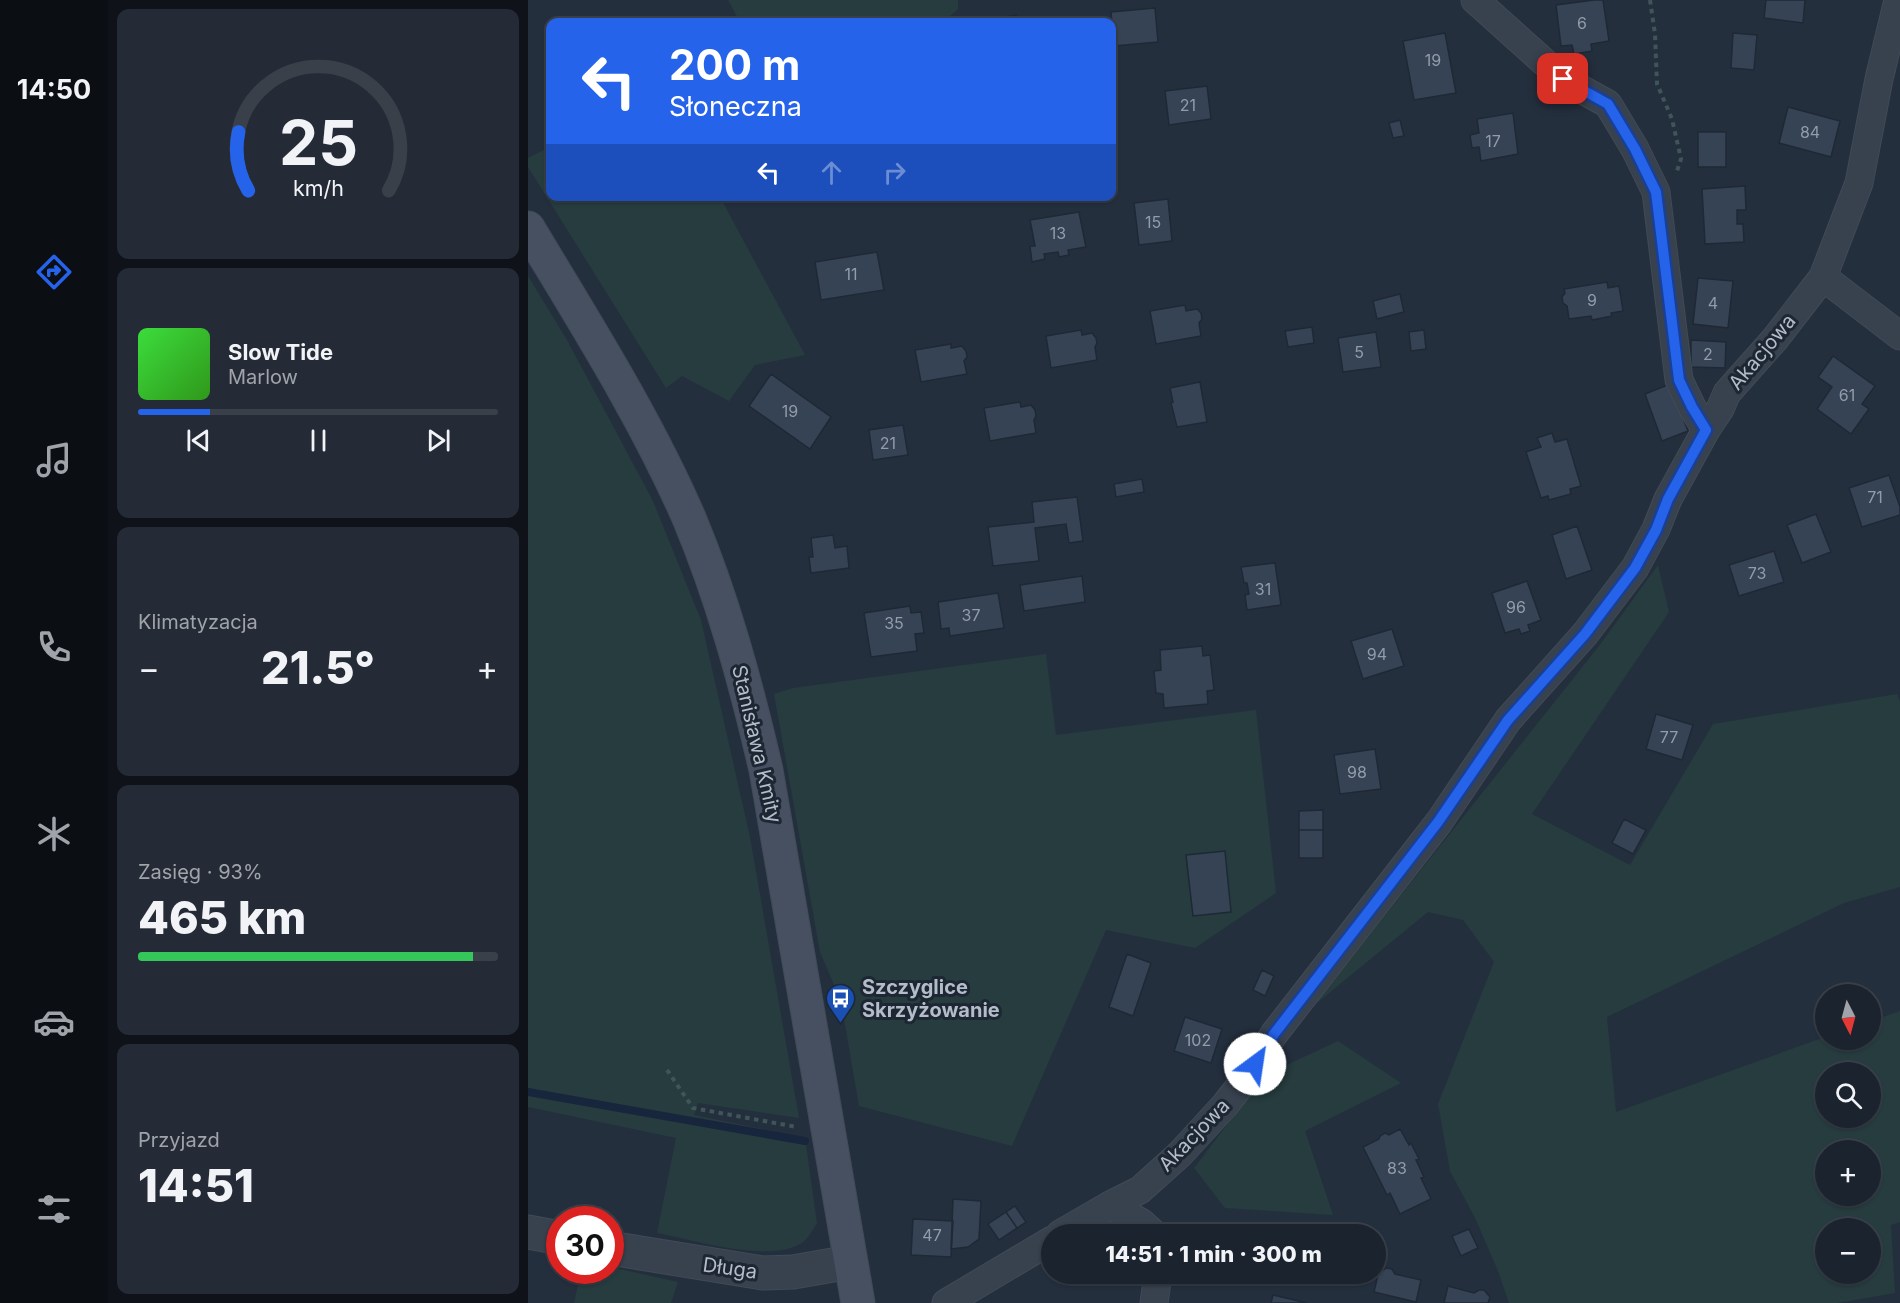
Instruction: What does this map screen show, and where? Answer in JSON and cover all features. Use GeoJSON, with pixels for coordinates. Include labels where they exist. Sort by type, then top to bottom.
{"type":"FeatureCollection","features":[{"type":"Feature","properties":{"kind":"main road","name":"Stanisława Kmity"},"geometry":{"type":"LineString","coordinates":[[528,228],[638,415],[668,474],[701,550],[732,638],[766,770],[858,1303]]}},
{"type":"Feature","properties":{"kind":"street"},"geometry":{"type":"LineString","coordinates":[[1475,0],[1563,79],[1608,104],[1635,149],[1656,192],[1679,380],[1706,430]]}},
{"type":"Feature","properties":{"kind":"street","name":"Akacjowa"},"geometry":{"type":"LineString","coordinates":[[1077,1224],[1140,1190],[1180,1154],[1225,1105],[1246,1078],[1274,1034],[1438,822],[1508,720],[1585,634],[1635,568],[1656,530],[1668,499],[1727,393],[1775,339],[1823,278],[1859,183],[1879,79],[1898,0]]}},
{"type":"Feature","properties":{"kind":"street"},"geometry":{"type":"LineString","coordinates":[[1823,278],[1900,336]]}},
{"type":"Feature","properties":{"kind":"street"},"geometry":{"type":"LineString","coordinates":[[1110,1205],[1143,1224]]}},
{"type":"Feature","properties":{"kind":"street"},"geometry":{"type":"LineString","coordinates":[[528,1232],[546,1235]]}},
{"type":"Feature","properties":{"kind":"street"},"geometry":{"type":"LineString","coordinates":[[946,1303],[1041,1247]]}},
{"type":"Feature","properties":{"kind":"street","name":"Długa"},"geometry":{"type":"LineString","coordinates":[[624,1250],[763,1273],[793,1272],[850,1262]]}},
{"type":"Feature","properties":{"kind":"street"},"geometry":{"type":"LineString","coordinates":[[1154,1303],[1157,1284]]}},
{"type":"Feature","properties":{"kind":"path"},"geometry":{"type":"LineString","coordinates":[[1650,0],[1658,84],[1672,119],[1681,159],[1677,171],[1651,181]]}},
{"type":"Feature","properties":{"kind":"path"},"geometry":{"type":"LineString","coordinates":[[667,1070],[693,1108],[828,1131]]}},
{"type":"Feature","properties":{"kind":"green space"},"geometry":{"type":"Polygon","coordinates":[[[728,0],[958,0],[958,9],[948,18],[738,18],[728,0]]]}},
{"type":"Feature","properties":{"kind":"green space"},"geometry":{"type":"Polygon","coordinates":[[[546,149],[546,196],[528,167],[528,158],[546,149]]]}},
{"type":"Feature","properties":{"kind":"green space"},"geometry":{"type":"Polygon","coordinates":[[[549,201],[722,201],[805,355],[755,365],[729,401],[682,376],[666,388],[549,201]]]}},
{"type":"Feature","properties":{"kind":"green space"},"geometry":{"type":"Polygon","coordinates":[[[528,276],[567,340],[653,501],[701,620],[750,837],[799,1118],[698,1103],[694,1115],[805,1138],[817,1223],[803,1242],[786,1249],[750,1251],[657,1233],[676,1138],[528,1107],[528,276]]]}},
{"type":"Feature","properties":{"kind":"green space"},"geometry":{"type":"Polygon","coordinates":[[[1658,565],[1669,612],[1532,814],[1630,865],[1713,724],[1897,694],[1900,702],[1900,887],[1844,903],[1607,1017],[1616,1112],[1815,1041],[1815,1050],[1881,1050],[1881,1018],[1900,1011],[1900,1222],[1891,1225],[1895,1293],[1838,1303],[1509,1303],[1476,1220],[1450,1171],[1438,1104],[1494,962],[1463,920],[1428,912],[1312,1007],[1599,646],[1658,565]]]}},
{"type":"Feature","properties":{"kind":"green space"},"geometry":{"type":"Polygon","coordinates":[[[1046,654],[1056,735],[1256,710],[1276,893],[1195,948],[1106,930],[1012,1146],[859,1106],[841,1001],[820,952],[774,694],[793,688],[1046,654]]]}},
{"type":"Feature","properties":{"kind":"green space"},"geometry":{"type":"Polygon","coordinates":[[[1338,1041],[1401,1083],[1305,1131],[1333,1215],[1225,1208],[1194,1168],[1265,1075],[1338,1041]]]}},
{"type":"Feature","properties":{"kind":"green space"},"geometry":{"type":"Polygon","coordinates":[[[624,1270],[678,1282],[671,1303],[574,1303],[578,1284],[624,1284],[624,1270]]]}},
{"type":"Feature","properties":{"kind":"building"},"geometry":{"type":"Polygon","coordinates":[[[1603,0],[1609,41],[1591,44],[1592,51],[1574,54],[1572,45],[1561,46],[1556,5],[1603,0]]]}},
{"type":"Feature","properties":{"kind":"building"},"geometry":{"type":"Polygon","coordinates":[[[1766,0],[1805,0],[1803,23],[1764,18],[1766,0]]]}},
{"type":"Feature","properties":{"kind":"building"},"geometry":{"type":"Polygon","coordinates":[[[1155,8],[1158,42],[1116,46],[1116,18],[1112,18],[1111,12],[1155,8]]]}},
{"type":"Feature","properties":{"kind":"building"},"geometry":{"type":"Polygon","coordinates":[[[1445,33],[1456,93],[1414,100],[1403,41],[1445,33]]]}},
{"type":"Feature","properties":{"kind":"building"},"geometry":{"type":"Polygon","coordinates":[[[1733,33],[1757,35],[1754,70],[1731,68],[1733,33]]]}},
{"type":"Feature","properties":{"kind":"building"},"geometry":{"type":"Polygon","coordinates":[[[1207,86],[1211,119],[1169,125],[1165,91],[1207,86]]]}},
{"type":"Feature","properties":{"kind":"building"},"geometry":{"type":"Polygon","coordinates":[[[1788,107],[1840,121],[1831,157],[1779,143],[1788,107]]]}},
{"type":"Feature","properties":{"kind":"building"},"geometry":{"type":"Polygon","coordinates":[[[1513,113],[1518,154],[1481,161],[1479,147],[1472,148],[1470,135],[1479,133],[1477,119],[1513,113]]]}},
{"type":"Feature","properties":{"kind":"building"},"geometry":{"type":"Polygon","coordinates":[[[1400,120],[1404,136],[1393,138],[1389,123],[1400,120]]]}},
{"type":"Feature","properties":{"kind":"building"},"geometry":{"type":"Polygon","coordinates":[[[1698,132],[1726,132],[1726,167],[1698,167],[1698,132]]]}},
{"type":"Feature","properties":{"kind":"building"},"geometry":{"type":"Polygon","coordinates":[[[1745,186],[1746,210],[1737,210],[1737,224],[1743,224],[1744,242],[1705,244],[1702,189],[1745,186]]]}},
{"type":"Feature","properties":{"kind":"building"},"geometry":{"type":"Polygon","coordinates":[[[1168,199],[1172,241],[1139,245],[1134,203],[1168,199]]]}},
{"type":"Feature","properties":{"kind":"building"},"geometry":{"type":"Polygon","coordinates":[[[1079,212],[1086,247],[1068,250],[1069,255],[1059,257],[1058,252],[1044,254],[1045,259],[1032,262],[1030,246],[1035,246],[1030,220],[1079,212]]]}},
{"type":"Feature","properties":{"kind":"building"},"geometry":{"type":"Polygon","coordinates":[[[877,252],[884,290],[821,300],[815,262],[877,252]]]}},
{"type":"Feature","properties":{"kind":"building"},"geometry":{"type":"Polygon","coordinates":[[[1698,278],[1733,281],[1728,328],[1693,324],[1698,278]]]}},
{"type":"Feature","properties":{"kind":"building"},"geometry":{"type":"Polygon","coordinates":[[[1607,282],[1608,288],[1619,286],[1623,311],[1592,320],[1591,316],[1569,319],[1567,306],[1563,303],[1562,297],[1565,293],[1564,289],[1607,282]]]}},
{"type":"Feature","properties":{"kind":"building"},"geometry":{"type":"Polygon","coordinates":[[[1400,294],[1404,312],[1377,319],[1373,301],[1400,294]]]}},
{"type":"Feature","properties":{"kind":"building"},"geometry":{"type":"Polygon","coordinates":[[[1185,305],[1186,311],[1197,309],[1201,313],[1202,319],[1199,323],[1201,336],[1156,344],[1150,311],[1185,305]]]}},
{"type":"Feature","properties":{"kind":"building"},"geometry":{"type":"Polygon","coordinates":[[[1312,327],[1314,343],[1288,347],[1285,331],[1312,327]]]}},
{"type":"Feature","properties":{"kind":"building"},"geometry":{"type":"Polygon","coordinates":[[[1081,330],[1082,335],[1092,333],[1096,338],[1097,360],[1051,368],[1046,336],[1081,330]]]}},
{"type":"Feature","properties":{"kind":"building"},"geometry":{"type":"Polygon","coordinates":[[[1424,330],[1426,349],[1411,351],[1409,332],[1424,330]]]}},
{"type":"Feature","properties":{"kind":"building"},"geometry":{"type":"Polygon","coordinates":[[[1376,332],[1381,367],[1343,372],[1338,338],[1376,332]]]}},
{"type":"Feature","properties":{"kind":"building"},"geometry":{"type":"Polygon","coordinates":[[[1691,340],[1726,342],[1725,368],[1691,367],[1691,340]]]}},
{"type":"Feature","properties":{"kind":"building"},"geometry":{"type":"Polygon","coordinates":[[[951,344],[951,348],[962,346],[966,351],[967,357],[964,361],[967,374],[921,382],[915,350],[951,344]]]}},
{"type":"Feature","properties":{"kind":"building"},"geometry":{"type":"Polygon","coordinates":[[[1833,356],[1875,386],[1862,404],[1869,409],[1851,434],[1817,409],[1832,387],[1818,377],[1833,356]]]}},
{"type":"Feature","properties":{"kind":"building"},"geometry":{"type":"Polygon","coordinates":[[[771,374],[831,417],[810,449],[749,406],[771,374]]]}},
{"type":"Feature","properties":{"kind":"building"},"geometry":{"type":"Polygon","coordinates":[[[1200,382],[1207,422],[1177,427],[1170,388],[1200,382]]]}},
{"type":"Feature","properties":{"kind":"building"},"geometry":{"type":"Polygon","coordinates":[[[1670,384],[1688,431],[1662,441],[1645,394],[1670,384]]]}},
{"type":"Feature","properties":{"kind":"building"},"geometry":{"type":"Polygon","coordinates":[[[1020,402],[1021,407],[1031,405],[1035,410],[1036,433],[990,441],[984,408],[1020,402]]]}},
{"type":"Feature","properties":{"kind":"building"},"geometry":{"type":"Polygon","coordinates":[[[903,425],[908,455],[873,460],[869,430],[903,425]]]}},
{"type":"Feature","properties":{"kind":"building"},"geometry":{"type":"Polygon","coordinates":[[[1552,433],[1555,442],[1567,439],[1581,486],[1570,489],[1571,494],[1549,500],[1548,496],[1541,498],[1526,452],[1541,447],[1537,438],[1552,433]]]}},
{"type":"Feature","properties":{"kind":"building"},"geometry":{"type":"Polygon","coordinates":[[[1889,475],[1900,507],[1900,515],[1862,527],[1849,488],[1889,475]]]}},
{"type":"Feature","properties":{"kind":"building"},"geometry":{"type":"Polygon","coordinates":[[[1142,479],[1144,492],[1116,497],[1114,484],[1142,479]]]}},
{"type":"Feature","properties":{"kind":"building"},"geometry":{"type":"Polygon","coordinates":[[[1077,497],[1083,541],[1069,543],[1066,524],[1035,528],[1039,561],[993,566],[988,527],[1034,522],[1032,502],[1077,497]]]}},
{"type":"Feature","properties":{"kind":"building"},"geometry":{"type":"Polygon","coordinates":[[[1816,514],[1831,552],[1802,563],[1787,525],[1816,514]]]}},
{"type":"Feature","properties":{"kind":"building"},"geometry":{"type":"Polygon","coordinates":[[[1577,526],[1592,570],[1566,579],[1552,535],[1577,526]]]}},
{"type":"Feature","properties":{"kind":"building"},"geometry":{"type":"Polygon","coordinates":[[[833,535],[835,548],[847,546],[849,568],[811,573],[809,557],[813,557],[811,538],[833,535]]]}},
{"type":"Feature","properties":{"kind":"building"},"geometry":{"type":"Polygon","coordinates":[[[1774,551],[1784,582],[1739,596],[1729,565],[1774,551]]]}},
{"type":"Feature","properties":{"kind":"building"},"geometry":{"type":"Polygon","coordinates":[[[1275,563],[1281,605],[1247,610],[1245,595],[1249,594],[1241,567],[1275,563]]]}},
{"type":"Feature","properties":{"kind":"building"},"geometry":{"type":"Polygon","coordinates":[[[1082,576],[1085,602],[1024,611],[1020,585],[1082,576]]]}},
{"type":"Feature","properties":{"kind":"building"},"geometry":{"type":"Polygon","coordinates":[[[1527,581],[1541,620],[1528,625],[1530,631],[1521,634],[1519,629],[1505,633],[1492,593],[1527,581]]]}},
{"type":"Feature","properties":{"kind":"building"},"geometry":{"type":"Polygon","coordinates":[[[998,593],[1004,628],[950,636],[949,628],[941,629],[938,602],[998,593]]]}},
{"type":"Feature","properties":{"kind":"building"},"geometry":{"type":"Polygon","coordinates":[[[910,606],[911,613],[921,612],[924,633],[915,634],[917,651],[871,657],[864,613],[910,606]]]}},
{"type":"Feature","properties":{"kind":"building"},"geometry":{"type":"Polygon","coordinates":[[[1392,629],[1404,666],[1363,679],[1351,641],[1392,629]]]}},
{"type":"Feature","properties":{"kind":"building"},"geometry":{"type":"Polygon","coordinates":[[[1202,646],[1203,656],[1210,655],[1214,690],[1207,691],[1208,704],[1164,708],[1163,694],[1156,693],[1154,671],[1161,670],[1160,650],[1202,646]]]}},
{"type":"Feature","properties":{"kind":"building"},"geometry":{"type":"Polygon","coordinates":[[[1656,714],[1693,725],[1682,760],[1646,749],[1656,714]]]}},
{"type":"Feature","properties":{"kind":"building"},"geometry":{"type":"Polygon","coordinates":[[[1375,749],[1381,789],[1340,794],[1334,755],[1375,749]]]}},
{"type":"Feature","properties":{"kind":"building"},"geometry":{"type":"Polygon","coordinates":[[[1323,810],[1323,830],[1299,830],[1299,811],[1323,810]]]}},
{"type":"Feature","properties":{"kind":"building"},"geometry":{"type":"Polygon","coordinates":[[[1624,819],[1646,830],[1633,854],[1612,843],[1624,819]]]}},
{"type":"Feature","properties":{"kind":"building"},"geometry":{"type":"Polygon","coordinates":[[[1299,830],[1323,830],[1323,858],[1299,858],[1299,830]]]}},
{"type":"Feature","properties":{"kind":"building"},"geometry":{"type":"Polygon","coordinates":[[[1225,851],[1231,912],[1193,916],[1186,855],[1225,851]]]}},
{"type":"Feature","properties":{"kind":"building"},"geometry":{"type":"Polygon","coordinates":[[[1127,954],[1151,963],[1133,1016],[1109,1007],[1127,954]]]}},
{"type":"Feature","properties":{"kind":"building"},"geometry":{"type":"Polygon","coordinates":[[[1262,970],[1274,976],[1265,996],[1253,990],[1262,970]]]}},
{"type":"Feature","properties":{"kind":"building"},"geometry":{"type":"Polygon","coordinates":[[[1185,1017],[1222,1029],[1211,1063],[1174,1051],[1185,1017]]]}},
{"type":"Feature","properties":{"kind":"building"},"geometry":{"type":"Polygon","coordinates":[[[1400,1129],[1409,1145],[1411,1143],[1419,1159],[1416,1160],[1424,1177],[1421,1178],[1431,1199],[1400,1214],[1390,1193],[1387,1195],[1363,1147],[1379,1139],[1385,1133],[1389,1135],[1400,1129]]]}},
{"type":"Feature","properties":{"kind":"building"},"geometry":{"type":"Polygon","coordinates":[[[953,1199],[981,1201],[979,1239],[968,1247],[951,1249],[953,1199]]]}},
{"type":"Feature","properties":{"kind":"building"},"geometry":{"type":"Polygon","coordinates":[[[1015,1206],[1026,1222],[1017,1228],[1006,1212],[1015,1206]]]}},
{"type":"Feature","properties":{"kind":"building"},"geometry":{"type":"Polygon","coordinates":[[[1006,1212],[1017,1228],[999,1240],[988,1224],[1006,1212]]]}},
{"type":"Feature","properties":{"kind":"building"},"geometry":{"type":"Polygon","coordinates":[[[913,1219],[953,1221],[951,1257],[911,1255],[913,1219]]]}},
{"type":"Feature","properties":{"kind":"building"},"geometry":{"type":"Polygon","coordinates":[[[1469,1229],[1478,1248],[1461,1256],[1452,1236],[1469,1229]]]}},
{"type":"Feature","properties":{"kind":"building"},"geometry":{"type":"Polygon","coordinates":[[[1386,1268],[1392,1269],[1395,1274],[1421,1280],[1416,1302],[1374,1292],[1376,1284],[1386,1284],[1386,1268]]]}},
{"type":"Feature","properties":{"kind":"building"},"geometry":{"type":"Polygon","coordinates":[[[1448,1286],[1474,1293],[1484,1290],[1490,1297],[1488,1303],[1444,1303],[1448,1286]]]}},
{"type":"Feature","properties":{"kind":"building"},"geometry":{"type":"Polygon","coordinates":[[[1273,1295],[1307,1303],[1271,1303],[1273,1295]]]}},
{"type":"Feature","properties":{"kind":"waterway"},"geometry":{"type":"LineString","coordinates":[[528,1092],[805,1141]]}},
{"type":"Feature","properties":{"kind":"place","name":"Szczyglice Skrzyżowanie"},"geometry":{"type":"Point","coordinates":[841,1024]}},
{"type":"Feature","properties":{"kind":"route"},"geometry":{"type":"LineString","coordinates":[[1255,1064],[1274,1034],[1438,822],[1508,720],[1585,634],[1635,568],[1656,530],[1668,499],[1706,430],[1679,380],[1656,192],[1635,149],[1608,104],[1563,79]]}}]}
